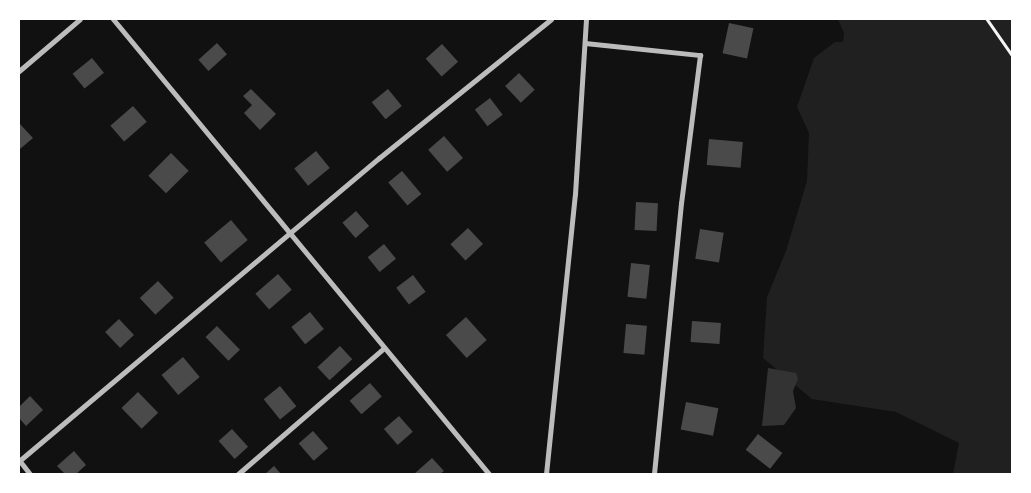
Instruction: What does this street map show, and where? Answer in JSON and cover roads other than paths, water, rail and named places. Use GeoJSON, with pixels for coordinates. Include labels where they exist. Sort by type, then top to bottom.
{"type":"FeatureCollection","features":[{"type":"Feature","properties":{"kind":"street"},"geometry":{"type":"LineString","coordinates":[[19,71],[80,19]]}},
{"type":"Feature","properties":{"kind":"street"},"geometry":{"type":"LineString","coordinates":[[113,19],[489,474]]}},
{"type":"Feature","properties":{"kind":"street"},"geometry":{"type":"LineString","coordinates":[[30,474],[19,461],[290,233],[551,19]]}},
{"type":"Feature","properties":{"kind":"street"},"geometry":{"type":"LineString","coordinates":[[546,474],[574,203],[586,19]]}},
{"type":"Feature","properties":{"kind":"street"},"geometry":{"type":"LineString","coordinates":[[585,42],[700,55],[681,203],[654,474]]}},
{"type":"Feature","properties":{"kind":"street"},"geometry":{"type":"LineString","coordinates":[[238,474],[384,348]]}}]}
